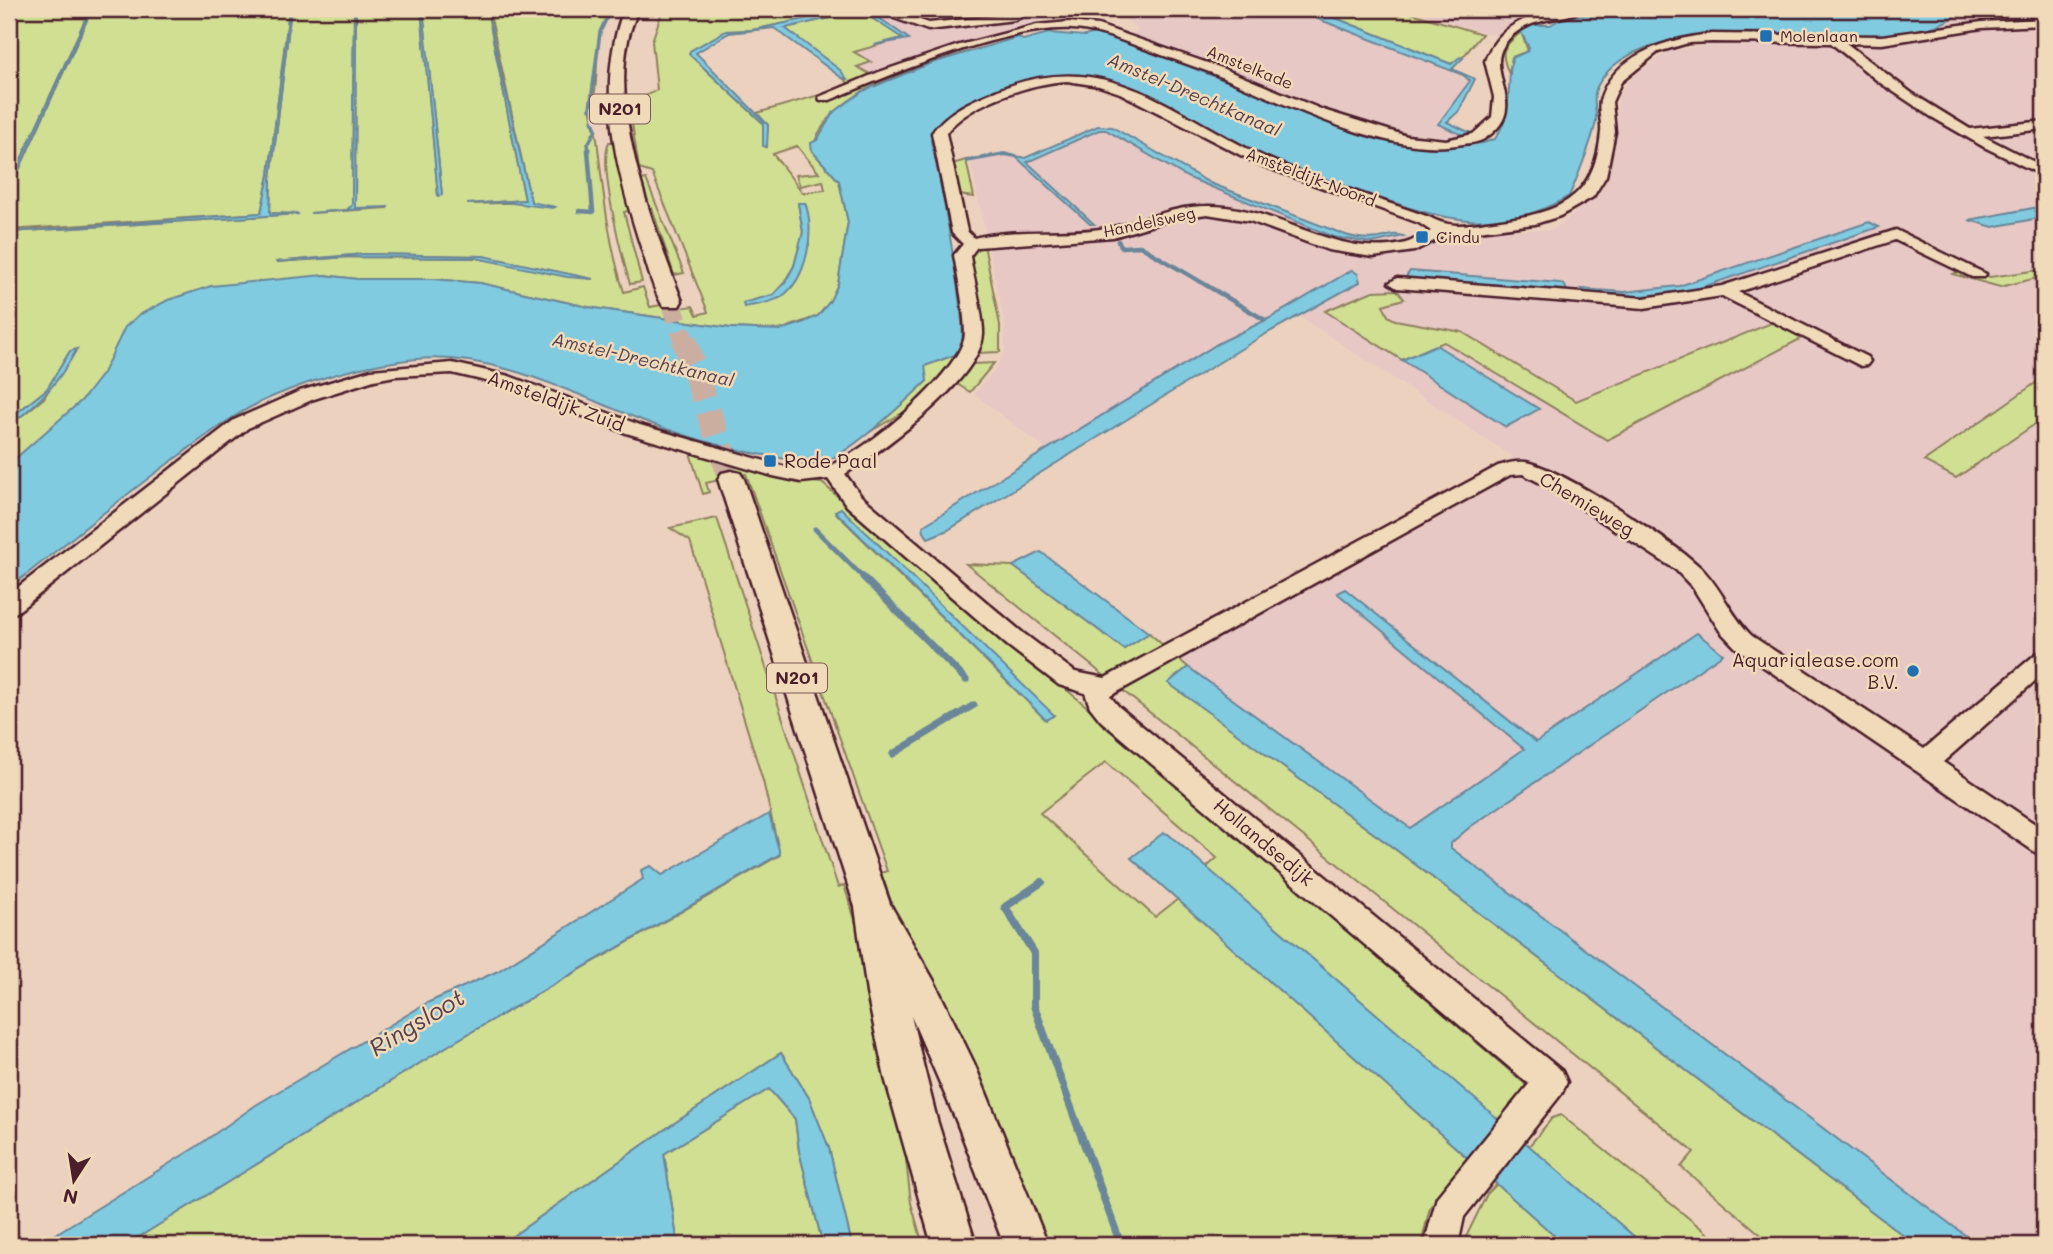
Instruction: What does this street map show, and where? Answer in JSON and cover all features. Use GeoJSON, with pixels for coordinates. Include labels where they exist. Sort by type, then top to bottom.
{"type":"FeatureCollection","features":[{"type":"Feature","properties":{"kind":"main road","name":"N201"},"geometry":{"type":"LineString","coordinates":[[631,9],[619,35],[617,51],[622,131],[638,210],[671,301]]}},
{"type":"Feature","properties":{"kind":"main road","name":"N201"},"geometry":{"type":"LineString","coordinates":[[731,479],[873,907],[879,960],[903,1066],[927,1163],[954,1245]]}},
{"type":"Feature","properties":{"kind":"main road","name":"N201"},"geometry":{"type":"LineString","coordinates":[[873,907],[900,953],[961,1086],[1026,1245]]}},
{"type":"Feature","properties":{"kind":"street","name":"Amstelkade"},"geometry":{"type":"LineString","coordinates":[[825,97],[897,69],[1013,34],[1081,25],[1094,27],[1217,71],[1336,120],[1418,142],[1462,143],[1478,138],[1497,119],[1501,107],[1491,61],[1493,53],[1506,35],[1525,22],[1577,9]]}},
{"type":"Feature","properties":{"kind":"street"},"geometry":{"type":"LineString","coordinates":[[898,16],[928,27],[1015,17]]}},
{"type":"Feature","properties":{"kind":"street"},"geometry":{"type":"LineString","coordinates":[[1966,16],[1982,25]]}},
{"type":"Feature","properties":{"kind":"street"},"geometry":{"type":"LineString","coordinates":[[1443,231],[1530,221],[1555,213],[1588,194],[1600,176],[1604,157],[1609,91],[1626,70],[1654,49],[1687,40],[1712,38],[1903,39],[1982,25],[2044,22]]}},
{"type":"Feature","properties":{"kind":"street"},"geometry":{"type":"LineString","coordinates":[[1835,40],[1884,82],[1969,133],[2044,172]]}},
{"type":"Feature","properties":{"kind":"street","name":"Amsteldijk-Noord"},"geometry":{"type":"LineString","coordinates":[[972,244],[960,233],[939,133],[947,120],[967,109],[1013,89],[1057,78],[1079,78],[1126,92],[1263,160],[1424,220],[1443,231]]}},
{"type":"Feature","properties":{"kind":"street"},"geometry":{"type":"LineString","coordinates":[[1969,133],[2044,125]]}},
{"type":"Feature","properties":{"kind":"street","name":"Handelsweg"},"geometry":{"type":"LineString","coordinates":[[972,244],[999,238],[1113,232],[1175,214],[1207,210],[1253,217],[1334,247],[1361,252],[1408,248],[1443,231]]}},
{"type":"Feature","properties":{"kind":"street"},"geometry":{"type":"LineString","coordinates":[[1397,283],[1644,303],[1724,291],[1896,235],[1978,274]]}},
{"type":"Feature","properties":{"kind":"street"},"geometry":{"type":"LineString","coordinates":[[972,244],[962,255],[974,336],[961,365],[939,391],[890,435],[833,472],[854,501],[1015,639],[1067,679],[1095,687]]}},
{"type":"Feature","properties":{"kind":"street"},"geometry":{"type":"LineString","coordinates":[[1724,291],[1861,361]]}},
{"type":"Feature","properties":{"kind":"street","name":"Amsteldijk Zuid"},"geometry":{"type":"LineString","coordinates":[[9,606],[241,425],[271,408],[371,375],[453,368],[509,381],[633,429],[772,470],[801,476],[833,472]]}},
{"type":"Feature","properties":{"kind":"street","name":"Chemieweg"},"geometry":{"type":"LineString","coordinates":[[1095,687],[1108,687],[1505,470],[1525,468],[1548,478],[1670,555],[1692,572],[1726,626],[1744,642],[2044,844]]}},
{"type":"Feature","properties":{"kind":"street"},"geometry":{"type":"LineString","coordinates":[[1925,763],[2044,660]]}},
{"type":"Feature","properties":{"kind":"street","name":"Hollandsedijk"},"geometry":{"type":"LineString","coordinates":[[1095,687],[1099,700],[1110,714],[1551,1082],[1449,1209],[1441,1245]]}},
{"type":"Feature","properties":{"kind":"shaded area"},"geometry":{"type":"Polygon","coordinates":[[[1058,9],[1081,9],[1042,15],[1044,20],[1038,21],[1041,27],[1016,31],[874,76],[856,66],[870,61],[853,52],[908,39],[880,19],[915,11],[998,18],[1058,9]]]}},
{"type":"Feature","properties":{"kind":"shaded area"},"geometry":{"type":"Polygon","coordinates":[[[1292,9],[1423,58],[1470,81],[1452,109],[1438,120],[1441,127],[1470,136],[1461,140],[1433,142],[1371,130],[1124,36],[1140,30],[1115,11],[1292,9]]]}},
{"type":"Feature","properties":{"kind":"shaded area"},"geometry":{"type":"Polygon","coordinates":[[[1481,9],[1517,20],[1499,37],[1412,11],[1481,9]]]}},
{"type":"Feature","properties":{"kind":"shaded area"},"geometry":{"type":"Polygon","coordinates":[[[1489,9],[1562,9],[1517,20],[1489,9]]]}},
{"type":"Feature","properties":{"kind":"shaded area"},"geometry":{"type":"Polygon","coordinates":[[[1958,9],[2044,9],[2044,1245],[1899,1245],[1149,659],[1513,457],[1294,313],[1055,456],[974,394],[994,371],[1005,352],[1005,326],[970,159],[1009,154],[1026,159],[1100,127],[1110,128],[1189,176],[1236,197],[1353,240],[1401,235],[1423,244],[1454,230],[1553,230],[1588,202],[1607,176],[1617,125],[1618,95],[1634,75],[1669,51],[1750,38],[1830,35],[1958,15],[1958,9]]]}},
{"type":"Feature","properties":{"kind":"green space"},"geometry":{"type":"Polygon","coordinates":[[[9,9],[90,9],[9,186],[9,9]]]}},
{"type":"Feature","properties":{"kind":"green space"},"geometry":{"type":"Polygon","coordinates":[[[92,9],[289,9],[269,175],[261,213],[9,230],[9,192],[92,9]]]}},
{"type":"Feature","properties":{"kind":"green space"},"geometry":{"type":"Polygon","coordinates":[[[291,9],[354,9],[352,205],[347,210],[311,213],[388,208],[355,209],[356,9],[421,9],[438,195],[442,195],[423,9],[487,9],[525,200],[471,204],[531,202],[489,9],[611,9],[599,39],[591,111],[618,273],[624,292],[643,287],[650,307],[677,302],[680,308],[693,306],[697,315],[708,312],[652,173],[639,169],[629,104],[657,90],[652,41],[663,9],[854,9],[752,30],[726,31],[690,51],[690,55],[763,123],[763,145],[766,147],[768,125],[757,113],[978,49],[880,83],[836,111],[821,129],[812,151],[839,181],[848,222],[838,284],[830,301],[818,316],[780,330],[730,328],[588,307],[480,283],[433,279],[357,279],[324,275],[139,315],[123,335],[103,374],[83,399],[9,464],[9,426],[44,398],[70,351],[47,389],[9,419],[9,232],[299,214],[270,213],[271,178],[291,9]],[[797,146],[773,154],[803,193],[825,190],[823,181],[800,186],[796,175],[819,173],[797,146]],[[798,203],[803,232],[794,266],[783,284],[773,295],[743,303],[780,298],[809,245],[805,203],[798,203]],[[364,254],[277,262],[349,257],[476,258],[592,279],[483,256],[364,254]]]}},
{"type":"Feature","properties":{"kind":"green space"},"geometry":{"type":"Polygon","coordinates":[[[966,9],[1058,9],[998,18],[952,15],[966,9]]]}},
{"type":"Feature","properties":{"kind":"green space"},"geometry":{"type":"Polygon","coordinates":[[[1313,9],[1398,9],[1482,34],[1462,58],[1451,64],[1313,9]]]}},
{"type":"Feature","properties":{"kind":"green space"},"geometry":{"type":"Polygon","coordinates":[[[861,11],[903,38],[854,52],[871,62],[857,67],[874,76],[851,85],[785,28],[861,11]]]}},
{"type":"Feature","properties":{"kind":"green space"},"geometry":{"type":"Polygon","coordinates":[[[1521,32],[1528,51],[1512,57],[1509,74],[1504,50],[1521,32]]]}},
{"type":"Feature","properties":{"kind":"green space"},"geometry":{"type":"Polygon","coordinates":[[[609,142],[615,142],[628,211],[624,212],[642,282],[630,284],[617,233],[607,170],[606,153],[609,142]]]}},
{"type":"Feature","properties":{"kind":"green space"},"geometry":{"type":"Polygon","coordinates":[[[966,160],[974,197],[959,195],[952,164],[966,160]]]}},
{"type":"Feature","properties":{"kind":"green space"},"geometry":{"type":"Polygon","coordinates":[[[646,179],[684,273],[674,275],[652,208],[648,208],[639,180],[646,179]]]}},
{"type":"Feature","properties":{"kind":"green space"},"geometry":{"type":"Polygon","coordinates":[[[984,245],[1000,325],[1000,352],[978,353],[981,343],[981,318],[969,254],[974,248],[984,245]]]}},
{"type":"Feature","properties":{"kind":"green space"},"geometry":{"type":"Polygon","coordinates":[[[1965,269],[1990,277],[2039,270],[2041,277],[2000,287],[1953,274],[1965,269]]]}},
{"type":"Feature","properties":{"kind":"green space"},"geometry":{"type":"Polygon","coordinates":[[[1397,290],[1404,299],[1383,305],[1388,316],[1395,320],[1462,332],[1576,401],[1774,322],[1804,337],[1607,440],[1444,342],[1402,360],[1325,311],[1373,291],[1397,290]]]}},
{"type":"Feature","properties":{"kind":"green space"},"geometry":{"type":"Polygon","coordinates":[[[960,353],[916,405],[861,437],[927,381],[924,366],[960,353]]]}},
{"type":"Feature","properties":{"kind":"green space"},"geometry":{"type":"Polygon","coordinates":[[[994,363],[970,392],[957,384],[973,364],[994,363]]]}},
{"type":"Feature","properties":{"kind":"green space"},"geometry":{"type":"Polygon","coordinates":[[[2044,377],[2044,418],[1956,478],[1924,461],[2044,377]]]}},
{"type":"Feature","properties":{"kind":"green space"},"geometry":{"type":"Polygon","coordinates":[[[690,453],[784,479],[822,483],[1525,1084],[1525,1100],[1503,1124],[1206,868],[1217,858],[1106,762],[1040,813],[1155,917],[1178,899],[1471,1161],[1430,1207],[1421,1245],[1038,1245],[1023,1205],[912,960],[881,873],[887,871],[746,474],[706,483],[709,492],[703,494],[690,453]],[[835,512],[1045,719],[1053,715],[835,512]]]}},
{"type":"Feature","properties":{"kind":"green space"},"geometry":{"type":"Polygon","coordinates":[[[717,518],[838,887],[844,885],[873,977],[899,1099],[911,1203],[923,1245],[852,1245],[829,1148],[809,1098],[781,1053],[667,1128],[500,1245],[126,1245],[454,1042],[780,855],[763,781],[690,541],[670,528],[717,518]]]}},
{"type":"Feature","properties":{"kind":"green space"},"geometry":{"type":"Polygon","coordinates":[[[966,564],[1013,566],[1124,649],[1149,633],[1188,667],[1169,683],[1391,846],[1916,1245],[1773,1245],[1681,1167],[1694,1152],[966,564]]]}},
{"type":"Feature","properties":{"kind":"green space"},"geometry":{"type":"Polygon","coordinates":[[[769,1089],[795,1119],[799,1151],[823,1245],[678,1245],[664,1154],[769,1089]]]}},
{"type":"Feature","properties":{"kind":"green space"},"geometry":{"type":"Polygon","coordinates":[[[1561,1115],[1722,1245],[1644,1245],[1529,1146],[1552,1118],[1561,1115]]]}},
{"type":"Feature","properties":{"kind":"green space"},"geometry":{"type":"Polygon","coordinates":[[[1497,1184],[1565,1245],[1462,1245],[1487,1194],[1497,1184]]]}},
{"type":"Feature","properties":{"kind":"water"},"geometry":{"type":"Polygon","coordinates":[[[92,9],[9,192],[9,186],[92,9]]]}},
{"type":"Feature","properties":{"kind":"water"},"geometry":{"type":"Polygon","coordinates":[[[289,9],[271,178],[270,213],[299,214],[9,232],[261,213],[269,175],[289,9]]]}},
{"type":"Feature","properties":{"kind":"water"},"geometry":{"type":"Polygon","coordinates":[[[354,9],[355,208],[389,207],[310,213],[347,210],[352,205],[354,9]]]}},
{"type":"Feature","properties":{"kind":"water"},"geometry":{"type":"Polygon","coordinates":[[[421,9],[442,195],[438,196],[421,9]]]}},
{"type":"Feature","properties":{"kind":"water"},"geometry":{"type":"Polygon","coordinates":[[[487,9],[531,202],[555,207],[553,208],[504,202],[467,204],[525,200],[487,9]]]}},
{"type":"Feature","properties":{"kind":"water"},"geometry":{"type":"Polygon","coordinates":[[[854,9],[868,10],[909,39],[874,45],[902,38],[861,11],[785,28],[840,70],[847,79],[774,28],[729,33],[696,53],[768,125],[767,147],[763,146],[763,123],[689,54],[726,31],[752,30],[854,9]]]}},
{"type":"Feature","properties":{"kind":"water"},"geometry":{"type":"Polygon","coordinates":[[[1292,9],[1313,9],[1451,64],[1460,57],[1463,58],[1452,69],[1475,79],[1459,111],[1447,122],[1475,135],[1463,135],[1438,124],[1470,81],[1463,75],[1292,9]]]}},
{"type":"Feature","properties":{"kind":"water","name":"Amstel-Drechtkanaal"},"geometry":{"type":"Polygon","coordinates":[[[1609,9],[1960,9],[1959,14],[1942,23],[1924,30],[1896,35],[1725,34],[1683,38],[1645,48],[1615,64],[1596,89],[1596,121],[1569,196],[1540,210],[1512,218],[1485,221],[1457,219],[1402,206],[1288,166],[1232,141],[1158,99],[1118,83],[1077,75],[1024,81],[953,111],[936,126],[931,141],[958,290],[963,330],[960,353],[925,366],[927,381],[877,426],[834,457],[823,462],[804,463],[721,446],[655,425],[558,386],[502,368],[445,358],[398,361],[326,377],[291,389],[237,415],[158,471],[9,588],[9,464],[82,400],[103,373],[125,327],[139,315],[168,300],[211,286],[324,275],[357,279],[433,279],[480,283],[588,307],[730,328],[780,330],[818,316],[830,301],[838,284],[848,222],[839,181],[812,151],[811,143],[817,140],[833,113],[863,91],[929,64],[1018,37],[1023,40],[1049,33],[1085,36],[1098,32],[1332,121],[1402,141],[1442,148],[1495,139],[1505,119],[1512,58],[1529,48],[1521,32],[1533,25],[1550,25],[1559,20],[1609,9]]]}},
{"type":"Feature","properties":{"kind":"water"},"geometry":{"type":"Polygon","coordinates":[[[1098,126],[1112,127],[1210,183],[1343,234],[1365,239],[1403,236],[1372,243],[1334,237],[1187,177],[1106,130],[1099,130],[1027,162],[1094,224],[1090,224],[1016,157],[1005,155],[966,162],[1004,153],[1025,158],[1098,126]]]}},
{"type":"Feature","properties":{"kind":"water"},"geometry":{"type":"Polygon","coordinates":[[[798,203],[805,203],[810,227],[807,254],[797,279],[781,297],[744,307],[743,303],[773,295],[784,284],[794,266],[803,232],[798,203]]]}},
{"type":"Feature","properties":{"kind":"water"},"geometry":{"type":"Polygon","coordinates":[[[2044,206],[2044,217],[1993,227],[1969,220],[2044,206]]]}},
{"type":"Feature","properties":{"kind":"water"},"geometry":{"type":"Polygon","coordinates":[[[1869,222],[1879,227],[1682,294],[1620,297],[1587,295],[1581,289],[1624,292],[1679,286],[1869,222]]]}},
{"type":"Feature","properties":{"kind":"water"},"geometry":{"type":"Polygon","coordinates":[[[364,254],[483,256],[593,279],[567,277],[476,258],[349,257],[275,262],[364,254]]]}},
{"type":"Feature","properties":{"kind":"water"},"geometry":{"type":"Polygon","coordinates":[[[1352,270],[1358,274],[1360,282],[1262,336],[948,530],[928,538],[924,532],[923,526],[1219,343],[1270,318],[1352,270]]]}},
{"type":"Feature","properties":{"kind":"water"},"geometry":{"type":"Polygon","coordinates":[[[1410,271],[1560,283],[1565,286],[1568,294],[1403,281],[1410,271]]]}},
{"type":"Feature","properties":{"kind":"water"},"geometry":{"type":"Polygon","coordinates":[[[1436,345],[1539,409],[1506,427],[1402,360],[1436,345]]]}},
{"type":"Feature","properties":{"kind":"water"},"geometry":{"type":"Polygon","coordinates":[[[77,349],[48,392],[9,426],[9,419],[47,389],[70,351],[77,349]]]}},
{"type":"Feature","properties":{"kind":"water"},"geometry":{"type":"Polygon","coordinates":[[[841,508],[1054,715],[1046,720],[835,511],[841,508]]]}},
{"type":"Feature","properties":{"kind":"water"},"geometry":{"type":"Polygon","coordinates":[[[1041,552],[1149,633],[1124,649],[1013,566],[1041,552]]]}},
{"type":"Feature","properties":{"kind":"water"},"geometry":{"type":"Polygon","coordinates":[[[1345,589],[1536,742],[1697,633],[1723,654],[1470,827],[1451,843],[1451,848],[1978,1245],[1916,1245],[1391,846],[1168,683],[1188,667],[1410,828],[1524,749],[1337,593],[1345,589]]]}},
{"type":"Feature","properties":{"kind":"water","name":"Ringsloot"},"geometry":{"type":"Polygon","coordinates":[[[769,814],[780,854],[454,1042],[126,1245],[38,1245],[196,1147],[256,1105],[427,1003],[498,971],[643,879],[641,870],[651,866],[662,875],[769,814]]]}},
{"type":"Feature","properties":{"kind":"water"},"geometry":{"type":"Polygon","coordinates":[[[1163,833],[1168,834],[1644,1245],[1565,1245],[1131,858],[1163,833]]]}},
{"type":"Feature","properties":{"kind":"water"},"geometry":{"type":"Polygon","coordinates":[[[781,1053],[809,1098],[829,1148],[852,1245],[823,1245],[799,1151],[795,1119],[769,1089],[664,1154],[678,1245],[500,1245],[667,1128],[781,1053]]]}},
{"type":"Feature","properties":{"kind":"waterway"},"geometry":{"type":"LineString","coordinates":[[590,109],[600,32],[611,9]]}},
{"type":"Feature","properties":{"kind":"waterway"},"geometry":{"type":"LineString","coordinates":[[589,151],[588,144],[596,129],[592,120]]}},
{"type":"Feature","properties":{"kind":"waterway"},"geometry":{"type":"LineString","coordinates":[[579,211],[593,212],[588,150]]}},
{"type":"Feature","properties":{"kind":"waterway"},"geometry":{"type":"LineString","coordinates":[[1118,241],[1122,247],[1140,246],[1265,320]]}},
{"type":"Feature","properties":{"kind":"waterway"},"geometry":{"type":"LineString","coordinates":[[815,529],[966,680]]}},
{"type":"Feature","properties":{"kind":"waterway"},"geometry":{"type":"LineString","coordinates":[[893,754],[974,705]]}},
{"type":"Feature","properties":{"kind":"waterway"},"geometry":{"type":"LineString","coordinates":[[1042,882],[1005,907],[1034,953],[1034,1006],[1121,1245]]}},
{"type":"Feature","properties":{"kind":"tunnel"},"geometry":{"type":"LineString","coordinates":[[671,301],[684,341]]}},
{"type":"Feature","properties":{"kind":"tunnel"},"geometry":{"type":"LineString","coordinates":[[684,339],[731,479]]}},
{"type":"Feature","properties":{"kind":"place","name":"Molenlaan"},"geometry":{"type":"Point","coordinates":[1766,36]}},
{"type":"Feature","properties":{"kind":"place","name":"Cindu"},"geometry":{"type":"Point","coordinates":[1422,237]}},
{"type":"Feature","properties":{"kind":"place","name":"Rode Paal"},"geometry":{"type":"Point","coordinates":[770,461]}},
{"type":"Feature","properties":{"kind":"place","name":"Aquarialease.com B.V."},"geometry":{"type":"Point","coordinates":[1913,671]}}]}
